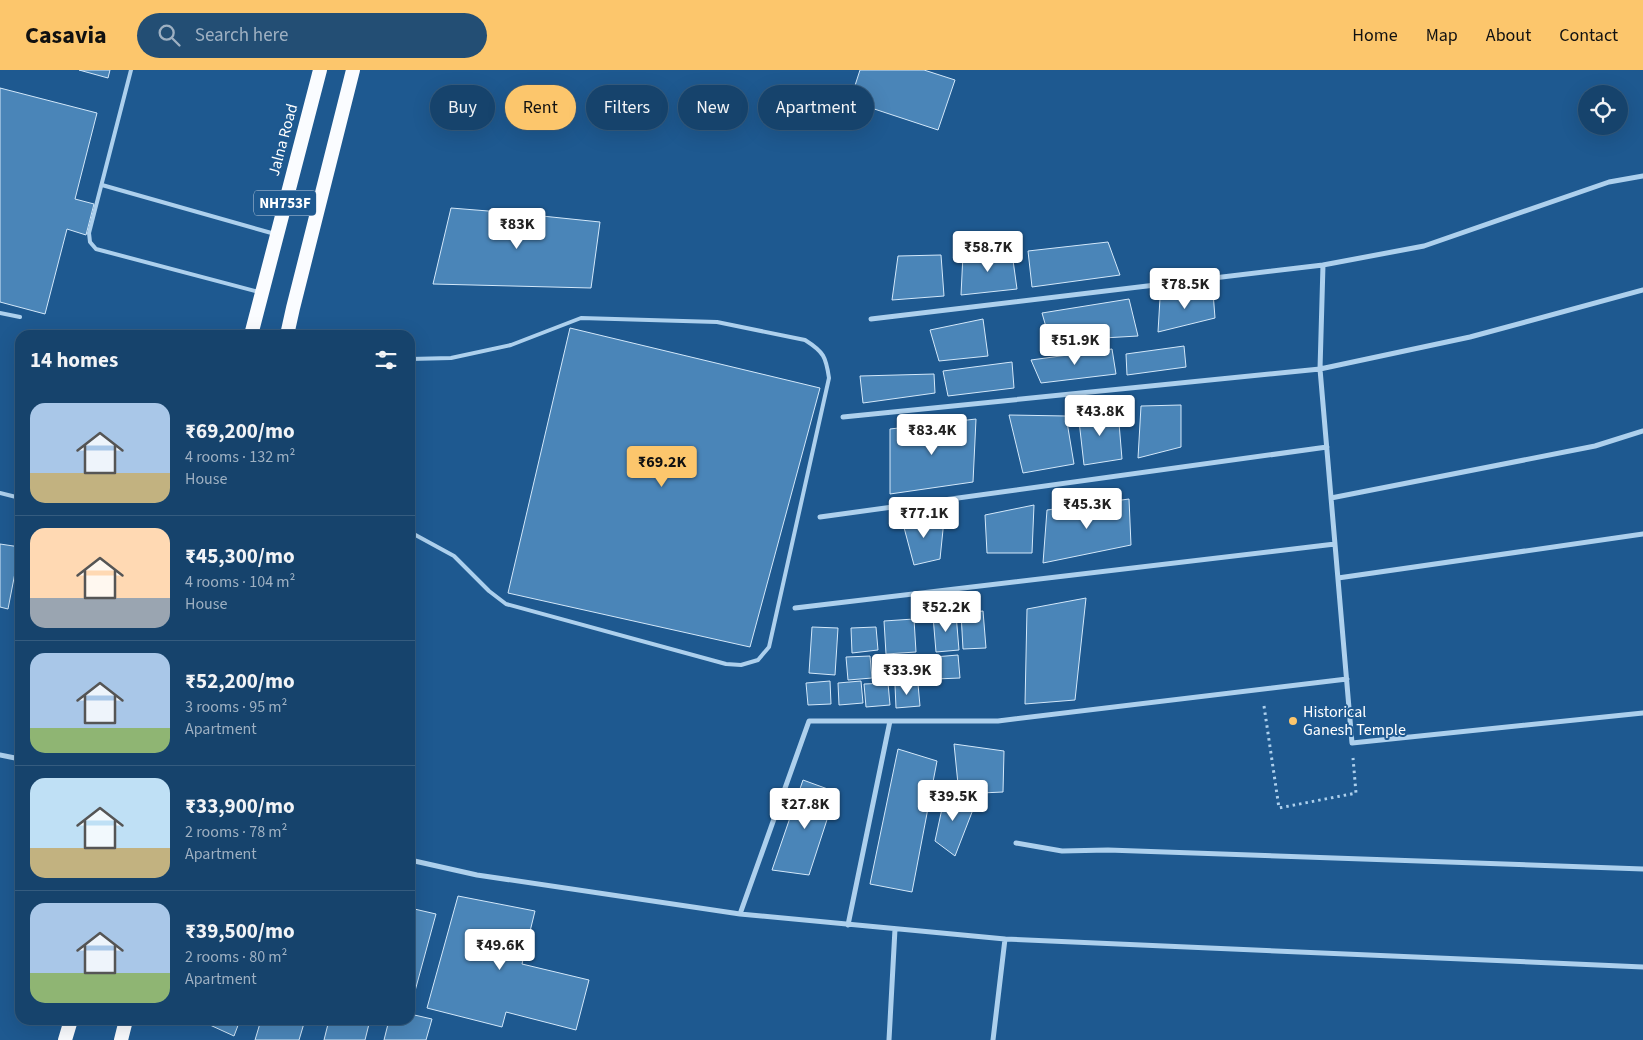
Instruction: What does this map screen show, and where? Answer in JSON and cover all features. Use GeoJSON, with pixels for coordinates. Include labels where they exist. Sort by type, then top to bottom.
{"type":"FeatureCollection","features":[{"type":"Feature","properties":{"kind":"highway","name":"Jalna Road"},"geometry":{"type":"LineString","coordinates":[[251,330],[320,70]]}},
{"type":"Feature","properties":{"kind":"highway","name":"NH753F"},"geometry":{"type":"LineString","coordinates":[[288,330],[354,70]]}},
{"type":"Feature","properties":{"kind":"highway"},"geometry":{"type":"LineString","coordinates":[[65,1040],[70,1025]]}},
{"type":"Feature","properties":{"kind":"street"},"geometry":{"type":"LineString","coordinates":[[871,319],[1323,265],[1424,246],[1609,182],[1643,176]]}},
{"type":"Feature","properties":{"kind":"street"},"geometry":{"type":"LineString","coordinates":[[1323,265],[1320,369],[1352,743],[1643,713]]}},
{"type":"Feature","properties":{"kind":"street"},"geometry":{"type":"LineString","coordinates":[[843,417],[1320,369],[1470,337],[1643,290]]}},
{"type":"Feature","properties":{"kind":"street"},"geometry":{"type":"LineString","coordinates":[[1331,498],[1595,446],[1643,430]]}},
{"type":"Feature","properties":{"kind":"street"},"geometry":{"type":"LineString","coordinates":[[820,518],[1327,447]]}},
{"type":"Feature","properties":{"kind":"street"},"geometry":{"type":"LineString","coordinates":[[1338,578],[1643,534]]}},
{"type":"Feature","properties":{"kind":"street"},"geometry":{"type":"LineString","coordinates":[[795,608],[1335,544]]}},
{"type":"Feature","properties":{"kind":"street"},"geometry":{"type":"LineString","coordinates":[[740,914],[809,721],[998,721],[1346,679]]}},
{"type":"Feature","properties":{"kind":"street"},"geometry":{"type":"LineString","coordinates":[[848,925],[890,721]]}},
{"type":"Feature","properties":{"kind":"street"},"geometry":{"type":"LineString","coordinates":[[0,755],[15,759]]}},
{"type":"Feature","properties":{"kind":"street"},"geometry":{"type":"LineString","coordinates":[[1016,843],[1062,852],[1108,850],[1643,869]]}},
{"type":"Feature","properties":{"kind":"street"},"geometry":{"type":"LineString","coordinates":[[415,861],[477,875],[740,914],[1006,939],[1643,966]]}},
{"type":"Feature","properties":{"kind":"street"},"geometry":{"type":"LineString","coordinates":[[889,1040],[895,929]]}},
{"type":"Feature","properties":{"kind":"street"},"geometry":{"type":"LineString","coordinates":[[993,1040],[1006,939]]}},
{"type":"Feature","properties":{"kind":"lane"},"geometry":{"type":"LineString","coordinates":[[131,70],[89,233],[90,242],[96,249],[262,293]]}},
{"type":"Feature","properties":{"kind":"lane"},"geometry":{"type":"LineString","coordinates":[[102,185],[277,235]]}},
{"type":"Feature","properties":{"kind":"lane"},"geometry":{"type":"LineString","coordinates":[[0,313],[20,317]]}},
{"type":"Feature","properties":{"kind":"lane"},"geometry":{"type":"LineString","coordinates":[[415,359],[451,358],[511,344],[581,318],[716,322],[805,340],[817,348],[827,360],[830,378],[769,647],[758,660],[741,665],[726,664],[506,604],[488,590],[454,556],[415,535]]}},
{"type":"Feature","properties":{"kind":"lane"},"geometry":{"type":"LineString","coordinates":[[0,493],[15,497]]}},
{"type":"Feature","properties":{"kind":"path"},"geometry":{"type":"LineString","coordinates":[[1262,689],[1279,808],[1356,793],[1352,743]]}},
{"type":"Feature","properties":{"kind":"building"},"geometry":{"type":"Polygon","coordinates":[[[79,70],[110,70],[108,78],[79,70]]]}},
{"type":"Feature","properties":{"kind":"building"},"geometry":{"type":"Polygon","coordinates":[[[860,70],[924,70],[955,80],[938,130],[874,109],[874,85],[855,85],[860,70]]]}},
{"type":"Feature","properties":{"kind":"building"},"geometry":{"type":"Polygon","coordinates":[[[0,88],[97,113],[75,199],[94,204],[86,235],[67,229],[45,314],[0,302],[0,88]]]}},
{"type":"Feature","properties":{"kind":"building"},"geometry":{"type":"Polygon","coordinates":[[[451,208],[600,222],[591,288],[433,284],[451,208]]]}},
{"type":"Feature","properties":{"kind":"building"},"geometry":{"type":"Polygon","coordinates":[[[1108,242],[1120,275],[1032,287],[1028,251],[1108,242]]]}},
{"type":"Feature","properties":{"kind":"building"},"geometry":{"type":"Polygon","coordinates":[[[1012,253],[1017,289],[961,295],[963,254],[1012,253]]]}},
{"type":"Feature","properties":{"kind":"building"},"geometry":{"type":"Polygon","coordinates":[[[941,255],[944,296],[892,300],[898,256],[941,255]]]}},
{"type":"Feature","properties":{"kind":"building"},"geometry":{"type":"Polygon","coordinates":[[[1213,292],[1215,318],[1158,332],[1160,298],[1213,292]]]}},
{"type":"Feature","properties":{"kind":"building"},"geometry":{"type":"Polygon","coordinates":[[[1129,299],[1138,336],[1050,341],[1042,313],[1129,299]]]}},
{"type":"Feature","properties":{"kind":"building"},"geometry":{"type":"Polygon","coordinates":[[[983,319],[988,356],[939,361],[930,330],[983,319]]]}},
{"type":"Feature","properties":{"kind":"building"},"geometry":{"type":"Polygon","coordinates":[[[570,328],[820,388],[750,647],[508,593],[570,328]]]}},
{"type":"Feature","properties":{"kind":"building"},"geometry":{"type":"Polygon","coordinates":[[[1184,346],[1186,367],[1127,375],[1126,354],[1184,346]]]}},
{"type":"Feature","properties":{"kind":"building"},"geometry":{"type":"Polygon","coordinates":[[[1112,349],[1116,374],[1041,383],[1031,360],[1112,349]]]}},
{"type":"Feature","properties":{"kind":"building"},"geometry":{"type":"Polygon","coordinates":[[[1012,362],[1014,388],[948,396],[943,371],[1012,362]]]}},
{"type":"Feature","properties":{"kind":"building"},"geometry":{"type":"Polygon","coordinates":[[[934,374],[935,393],[863,403],[860,376],[934,374]]]}},
{"type":"Feature","properties":{"kind":"building"},"geometry":{"type":"Polygon","coordinates":[[[1181,405],[1181,447],[1138,458],[1141,406],[1181,405]]]}},
{"type":"Feature","properties":{"kind":"building"},"geometry":{"type":"Polygon","coordinates":[[[1118,411],[1122,459],[1084,465],[1078,412],[1118,411]]]}},
{"type":"Feature","properties":{"kind":"building"},"geometry":{"type":"Polygon","coordinates":[[[1009,415],[1066,416],[1074,464],[1023,473],[1009,415]]]}},
{"type":"Feature","properties":{"kind":"building"},"geometry":{"type":"Polygon","coordinates":[[[976,419],[973,482],[890,494],[890,429],[976,419]]]}},
{"type":"Feature","properties":{"kind":"building"},"geometry":{"type":"Polygon","coordinates":[[[1129,499],[1131,545],[1043,563],[1047,510],[1129,499]]]}},
{"type":"Feature","properties":{"kind":"building"},"geometry":{"type":"Polygon","coordinates":[[[1034,505],[1032,553],[987,553],[985,515],[1034,505]]]}},
{"type":"Feature","properties":{"kind":"building"},"geometry":{"type":"Polygon","coordinates":[[[902,520],[944,520],[940,559],[914,565],[902,520]]]}},
{"type":"Feature","properties":{"kind":"building"},"geometry":{"type":"Polygon","coordinates":[[[0,544],[15,546],[15,573],[8,609],[0,607],[0,544]]]}},
{"type":"Feature","properties":{"kind":"building"},"geometry":{"type":"Polygon","coordinates":[[[1086,598],[1075,700],[1025,704],[1027,609],[1086,598]]]}},
{"type":"Feature","properties":{"kind":"building"},"geometry":{"type":"Polygon","coordinates":[[[983,611],[986,648],[963,649],[961,613],[983,611]]]}},
{"type":"Feature","properties":{"kind":"building"},"geometry":{"type":"Polygon","coordinates":[[[956,614],[959,650],[936,652],[933,616],[956,614]]]}},
{"type":"Feature","properties":{"kind":"building"},"geometry":{"type":"Polygon","coordinates":[[[914,619],[916,652],[886,654],[884,621],[914,619]]]}},
{"type":"Feature","properties":{"kind":"building"},"geometry":{"type":"Polygon","coordinates":[[[812,627],[838,628],[835,675],[809,673],[812,627]]]}},
{"type":"Feature","properties":{"kind":"building"},"geometry":{"type":"Polygon","coordinates":[[[876,627],[878,650],[852,653],[851,628],[876,627]]]}},
{"type":"Feature","properties":{"kind":"building"},"geometry":{"type":"Polygon","coordinates":[[[958,655],[960,678],[936,679],[934,657],[958,655]]]}},
{"type":"Feature","properties":{"kind":"building"},"geometry":{"type":"Polygon","coordinates":[[[870,656],[872,678],[848,680],[846,657],[870,656]]]}},
{"type":"Feature","properties":{"kind":"building"},"geometry":{"type":"Polygon","coordinates":[[[929,658],[930,681],[906,682],[905,660],[929,658]]]}},
{"type":"Feature","properties":{"kind":"building"},"geometry":{"type":"Polygon","coordinates":[[[899,659],[901,681],[877,683],[876,661],[899,659]]]}},
{"type":"Feature","properties":{"kind":"building"},"geometry":{"type":"Polygon","coordinates":[[[830,681],[831,704],[808,705],[806,683],[830,681]]]}},
{"type":"Feature","properties":{"kind":"building"},"geometry":{"type":"Polygon","coordinates":[[[861,681],[863,703],[839,705],[838,683],[861,681]]]}},
{"type":"Feature","properties":{"kind":"building"},"geometry":{"type":"Polygon","coordinates":[[[888,683],[890,705],[866,707],[864,684],[888,683]]]}},
{"type":"Feature","properties":{"kind":"building"},"geometry":{"type":"Polygon","coordinates":[[[918,684],[920,706],[896,708],[895,685],[918,684]]]}},
{"type":"Feature","properties":{"kind":"building"},"geometry":{"type":"Polygon","coordinates":[[[954,744],[1004,751],[1003,792],[959,794],[954,744]]]}},
{"type":"Feature","properties":{"kind":"building"},"geometry":{"type":"Polygon","coordinates":[[[898,749],[937,761],[912,892],[870,884],[898,749]]]}},
{"type":"Feature","properties":{"kind":"building"},"geometry":{"type":"Polygon","coordinates":[[[803,780],[836,792],[809,875],[772,870],[803,780]]]}},
{"type":"Feature","properties":{"kind":"building"},"geometry":{"type":"Polygon","coordinates":[[[946,790],[974,807],[955,856],[935,841],[946,790]]]}},
{"type":"Feature","properties":{"kind":"building"},"geometry":{"type":"Polygon","coordinates":[[[458,896],[535,911],[522,964],[589,980],[576,1030],[506,1012],[502,1027],[427,1008],[458,896]]]}},
{"type":"Feature","properties":{"kind":"building"},"geometry":{"type":"Polygon","coordinates":[[[415,909],[436,914],[415,991],[415,909]]]}},
{"type":"Feature","properties":{"kind":"building"},"geometry":{"type":"Polygon","coordinates":[[[415,1015],[432,1019],[426,1040],[384,1040],[388,1025],[415,1025],[415,1015]]]}},
{"type":"Feature","properties":{"kind":"building"},"geometry":{"type":"Polygon","coordinates":[[[210,1025],[238,1025],[234,1036],[210,1025]]]}},
{"type":"Feature","properties":{"kind":"building"},"geometry":{"type":"Polygon","coordinates":[[[260,1025],[304,1025],[299,1040],[255,1040],[260,1025]]]}},
{"type":"Feature","properties":{"kind":"building"},"geometry":{"type":"Polygon","coordinates":[[[328,1025],[369,1025],[365,1040],[324,1040],[328,1025]]]}},
{"type":"Feature","properties":{"kind":"place","name":"Historical Ganesh Temple"},"geometry":{"type":"Point","coordinates":[1293,721]}}]}
